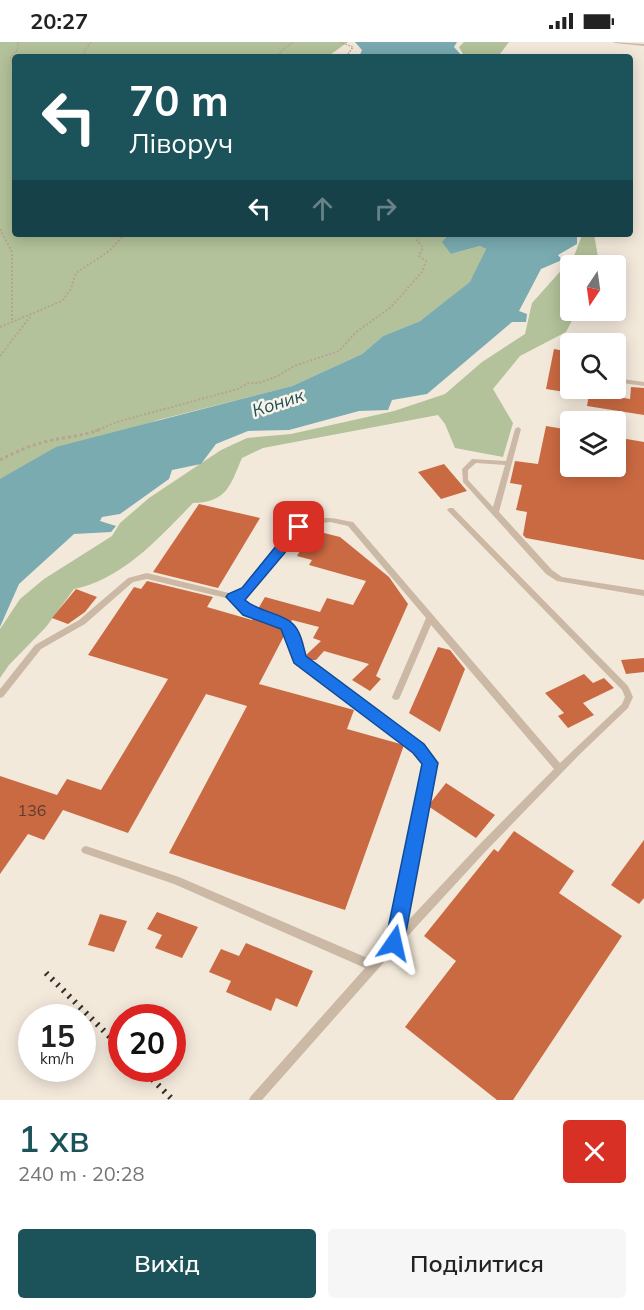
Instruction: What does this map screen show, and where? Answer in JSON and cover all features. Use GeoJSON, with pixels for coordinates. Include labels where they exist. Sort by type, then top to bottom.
{"type":"FeatureCollection","features":[{"type":"Feature","properties":{"kind":"lane"},"geometry":{"type":"LineString","coordinates":[[615,42],[644,45]]}},
{"type":"Feature","properties":{"kind":"lane"},"geometry":{"type":"LineString","coordinates":[[626,382],[644,384]]}},
{"type":"Feature","properties":{"kind":"lane"},"geometry":{"type":"LineString","coordinates":[[495,513],[518,429]]}},
{"type":"Feature","properties":{"kind":"lane"},"geometry":{"type":"LineString","coordinates":[[508,463],[474,460],[465,470],[465,480],[549,572],[560,579],[644,592]]}},
{"type":"Feature","properties":{"kind":"lane"},"geometry":{"type":"LineString","coordinates":[[255,1100],[394,943],[558,768],[625,706],[629,697],[625,688],[451,510]]}},
{"type":"Feature","properties":{"kind":"lane"},"geometry":{"type":"LineString","coordinates":[[0,695],[38,647],[82,622],[131,580],[147,576],[233,597],[241,596],[299,527],[308,523],[330,520],[350,524],[558,768]]}},
{"type":"Feature","properties":{"kind":"lane"},"geometry":{"type":"LineString","coordinates":[[233,597],[248,611],[286,625],[300,659],[419,748],[430,763],[394,943]]}},
{"type":"Feature","properties":{"kind":"lane"},"geometry":{"type":"LineString","coordinates":[[396,697],[430,618]]}},
{"type":"Feature","properties":{"kind":"lane"},"geometry":{"type":"LineString","coordinates":[[86,850],[176,880],[373,966]]}},
{"type":"Feature","properties":{"kind":"path"},"geometry":{"type":"LineString","coordinates":[[280,54],[293,42]]}},
{"type":"Feature","properties":{"kind":"path"},"geometry":{"type":"LineString","coordinates":[[340,42],[354,47],[348,54]]}},
{"type":"Feature","properties":{"kind":"path"},"geometry":{"type":"LineString","coordinates":[[0,229],[12,252],[12,323]]}},
{"type":"Feature","properties":{"kind":"path"},"geometry":{"type":"LineString","coordinates":[[0,327],[62,301],[71,289],[76,273],[109,251],[122,237]]}},
{"type":"Feature","properties":{"kind":"path"},"geometry":{"type":"LineString","coordinates":[[0,460],[15,452],[48,441],[88,434],[117,422],[238,389],[249,383],[278,376],[294,366],[339,351],[355,333],[391,307],[422,272],[426,261],[419,256],[423,247],[417,241],[419,237]]}},
{"type":"Feature","properties":{"kind":"path"},"geometry":{"type":"LineString","coordinates":[[0,356],[31,315]]}},
{"type":"Feature","properties":{"kind":"green space"},"geometry":{"type":"Polygon","coordinates":[[[0,42],[348,42],[331,54],[12,54],[12,237],[446,237],[451,254],[480,246],[486,249],[471,282],[420,321],[383,336],[362,354],[292,386],[158,420],[0,479],[0,42]]]}},
{"type":"Feature","properties":{"kind":"green space"},"geometry":{"type":"Polygon","coordinates":[[[464,42],[509,42],[500,54],[463,54],[459,47],[464,42]]]}},
{"type":"Feature","properties":{"kind":"green space"},"geometry":{"type":"Polygon","coordinates":[[[580,237],[595,237],[598,255],[574,255],[580,237]]]}},
{"type":"Feature","properties":{"kind":"green space"},"geometry":{"type":"Polygon","coordinates":[[[560,272],[560,321],[572,321],[566,332],[560,333],[560,335],[520,356],[493,389],[513,423],[503,457],[455,448],[445,424],[438,415],[263,448],[242,458],[226,491],[220,496],[193,503],[153,543],[124,567],[92,584],[74,589],[46,627],[9,665],[0,678],[0,629],[20,599],[44,579],[112,536],[120,523],[149,498],[221,450],[247,438],[291,434],[394,411],[445,394],[482,362],[525,334],[532,303],[560,272]]]}},
{"type":"Feature","properties":{"kind":"water"},"geometry":{"type":"Polygon","coordinates":[[[355,42],[457,42],[454,47],[460,54],[360,54],[362,50],[355,42]]]}},
{"type":"Feature","properties":{"kind":"water","name":"Коник"},"geometry":{"type":"Polygon","coordinates":[[[446,237],[577,237],[577,244],[558,255],[560,261],[541,269],[519,311],[527,314],[526,322],[512,322],[427,394],[392,400],[388,410],[359,411],[289,430],[248,431],[216,444],[201,464],[172,470],[169,479],[120,514],[102,517],[100,521],[116,526],[111,532],[74,534],[19,584],[0,627],[0,479],[56,447],[292,386],[362,354],[383,336],[420,321],[470,282],[486,249],[480,246],[451,254],[442,242],[446,237]]]}},
{"type":"Feature","properties":{"kind":"building"},"geometry":{"type":"Polygon","coordinates":[[[554,349],[560,350],[560,391],[546,389],[554,349]]]}},
{"type":"Feature","properties":{"kind":"building"},"geometry":{"type":"Polygon","coordinates":[[[631,387],[644,388],[644,415],[587,406],[588,399],[630,399],[631,387]]]}},
{"type":"Feature","properties":{"kind":"building"},"geometry":{"type":"Polygon","coordinates":[[[546,426],[560,428],[560,477],[626,477],[626,439],[644,442],[644,560],[526,538],[523,535],[527,512],[516,510],[522,485],[510,483],[515,461],[538,464],[546,426]]]}},
{"type":"Feature","properties":{"kind":"building"},"geometry":{"type":"Polygon","coordinates":[[[444,464],[467,491],[441,499],[418,472],[444,464]]]}},
{"type":"Feature","properties":{"kind":"building"},"geometry":{"type":"Polygon","coordinates":[[[199,504],[260,518],[218,588],[153,572],[199,504]]]}},
{"type":"Feature","properties":{"kind":"building"},"geometry":{"type":"Polygon","coordinates":[[[312,530],[340,537],[389,577],[408,604],[376,676],[381,679],[370,691],[352,680],[369,664],[324,651],[316,660],[310,660],[305,656],[321,641],[313,638],[319,627],[292,620],[291,622],[258,609],[265,597],[320,612],[327,598],[353,605],[366,581],[309,565],[312,560],[297,556],[312,530]]]}},
{"type":"Feature","properties":{"kind":"building"},"geometry":{"type":"Polygon","coordinates":[[[147,581],[213,597],[207,607],[252,620],[253,618],[281,629],[285,634],[259,684],[354,710],[347,729],[404,745],[345,910],[169,853],[247,706],[206,694],[128,833],[63,810],[44,840],[28,834],[0,874],[0,776],[57,795],[67,779],[101,790],[168,679],[88,655],[134,587],[141,589],[147,581]]]}},
{"type":"Feature","properties":{"kind":"building"},"geometry":{"type":"Polygon","coordinates":[[[76,589],[97,597],[85,612],[68,624],[52,618],[76,589]]]}},
{"type":"Feature","properties":{"kind":"building"},"geometry":{"type":"Polygon","coordinates":[[[438,647],[450,650],[465,669],[440,732],[409,713],[438,647]]]}},
{"type":"Feature","properties":{"kind":"building"},"geometry":{"type":"Polygon","coordinates":[[[644,658],[644,672],[626,674],[621,660],[644,658]]]}},
{"type":"Feature","properties":{"kind":"building"},"geometry":{"type":"Polygon","coordinates":[[[584,674],[593,683],[604,678],[614,688],[583,703],[594,715],[568,728],[558,716],[564,713],[545,693],[584,674]]]}},
{"type":"Feature","properties":{"kind":"building"},"geometry":{"type":"Polygon","coordinates":[[[446,783],[495,815],[476,838],[428,806],[446,783]]]}},
{"type":"Feature","properties":{"kind":"building"},"geometry":{"type":"Polygon","coordinates":[[[514,831],[574,871],[559,893],[622,936],[513,1100],[497,1100],[405,1027],[456,961],[424,936],[494,849],[498,852],[514,831]]]}},
{"type":"Feature","properties":{"kind":"building"},"geometry":{"type":"Polygon","coordinates":[[[644,840],[644,898],[639,904],[611,885],[644,840]]]}},
{"type":"Feature","properties":{"kind":"building"},"geometry":{"type":"Polygon","coordinates":[[[157,912],[198,927],[182,958],[155,948],[162,935],[147,929],[157,912]]]}},
{"type":"Feature","properties":{"kind":"building"},"geometry":{"type":"Polygon","coordinates":[[[100,914],[127,921],[114,952],[88,945],[100,914]]]}},
{"type":"Feature","properties":{"kind":"building"},"geometry":{"type":"Polygon","coordinates":[[[246,943],[313,971],[297,1007],[276,998],[271,1011],[226,992],[231,981],[209,972],[221,949],[239,956],[246,943]]]}},
{"type":"Feature","properties":{"kind":"railway"},"geometry":{"type":"LineString","coordinates":[[46,973],[108,1035]]}},
{"type":"Feature","properties":{"kind":"railway"},"geometry":{"type":"LineString","coordinates":[[155,1082],[173,1100]]}},
{"type":"Feature","properties":{"kind":"route"},"geometry":{"type":"LineString","coordinates":[[299,527],[247,591],[241,596],[233,597],[248,611],[286,625],[300,659],[419,748],[430,763],[394,943]]}}]}
